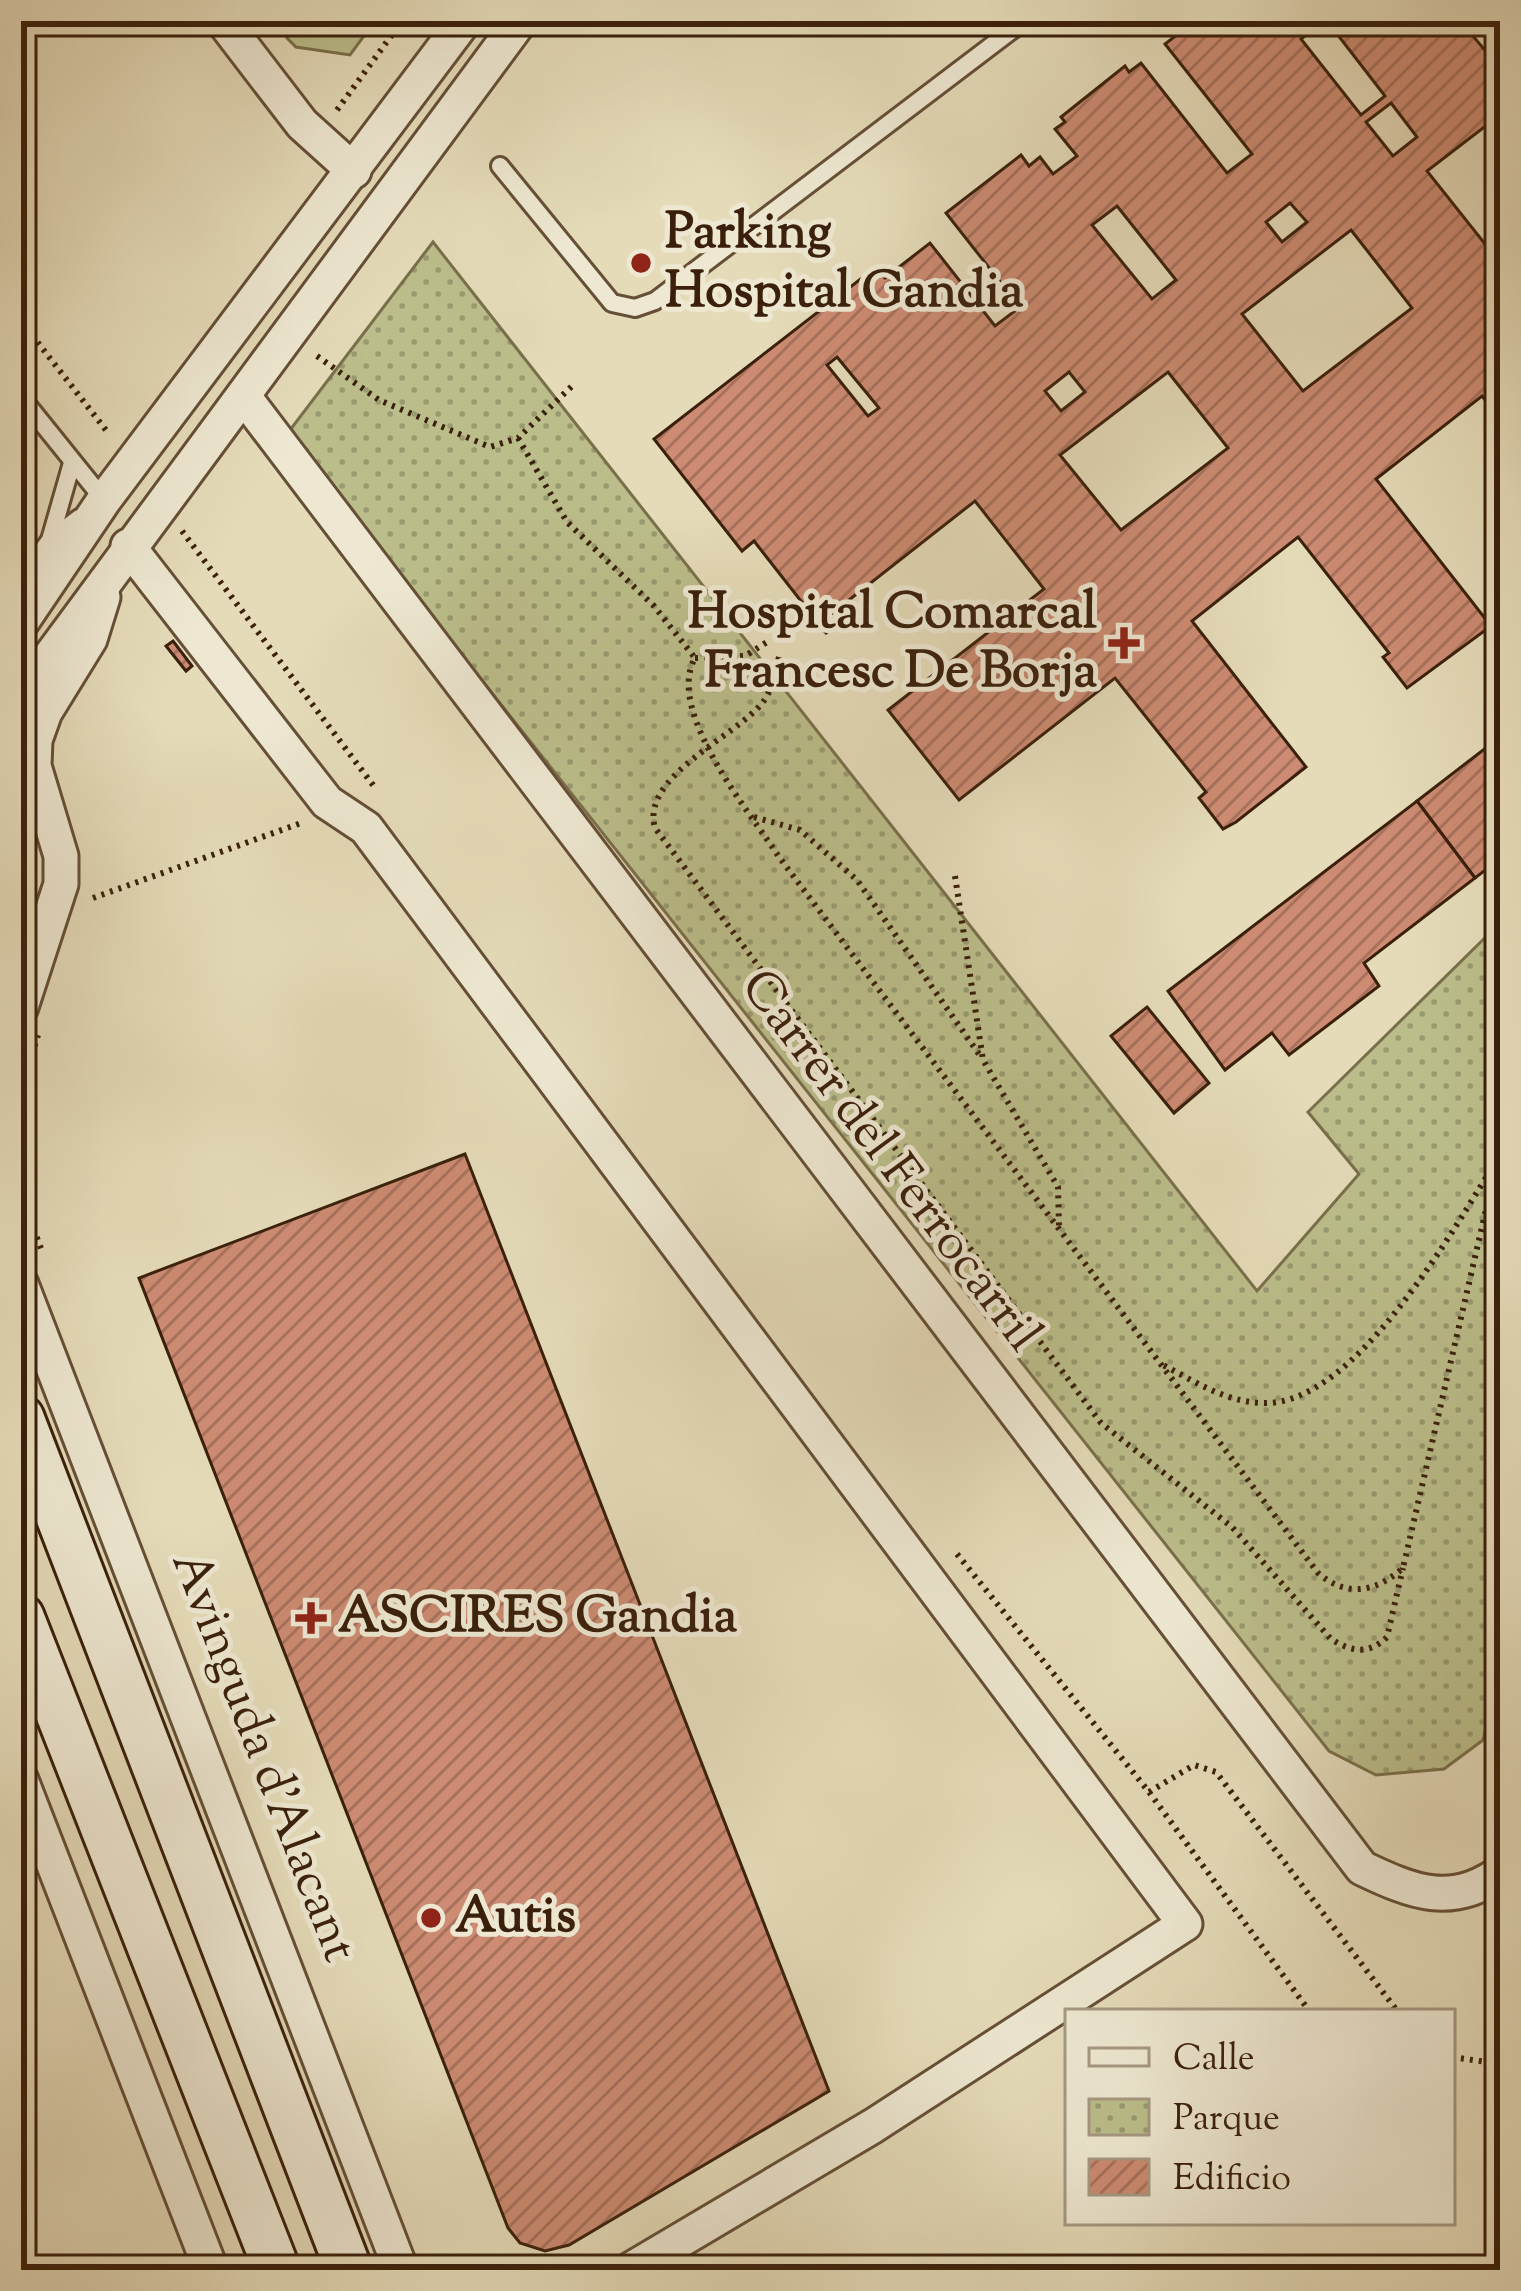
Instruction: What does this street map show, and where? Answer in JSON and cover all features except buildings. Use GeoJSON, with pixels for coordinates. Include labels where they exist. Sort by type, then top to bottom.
{"type":"FeatureCollection","features":[{"type":"Feature","properties":{"kind":"main road","name":"Avinguda d'Alacant"},"geometry":{"type":"LineString","coordinates":[[27,1434],[349,2270]]}},
{"type":"Feature","properties":{"kind":"main road"},"geometry":{"type":"LineString","coordinates":[[21,1617],[277,2270]]}},
{"type":"Feature","properties":{"kind":"street"},"geometry":{"type":"LineString","coordinates":[[223,21],[316,137],[354,170]]}},
{"type":"Feature","properties":{"kind":"street"},"geometry":{"type":"LineString","coordinates":[[21,623],[104,500],[464,21]]}},
{"type":"Feature","properties":{"kind":"street"},"geometry":{"type":"LineString","coordinates":[[21,696],[520,21]]}},
{"type":"Feature","properties":{"kind":"street","name":"Carrer del Ferrocarril"},"geometry":{"type":"LineString","coordinates":[[244,398],[1362,1868],[1405,1889],[1440,1897],[1480,1887],[1500,1873]]}},
{"type":"Feature","properties":{"kind":"street"},"geometry":{"type":"LineString","coordinates":[[120,557],[335,811],[366,828],[1185,1924],[873,2126],[630,2270]]}},
{"type":"Feature","properties":{"kind":"street"},"geometry":{"type":"LineString","coordinates":[[31,1017],[61,884],[61,856],[34,766],[35,740],[45,712],[90,639],[120,557]]}},
{"type":"Feature","properties":{"kind":"street","name":"Avinguda d'Alacant"},"geometry":{"type":"LineString","coordinates":[[21,1284],[401,2270]]}},
{"type":"Feature","properties":{"kind":"street"},"geometry":{"type":"LineString","coordinates":[[21,1780],[212,2270]]}},
{"type":"Feature","properties":{"kind":"lane"},"geometry":{"type":"LineString","coordinates":[[500,166],[612,304],[634,308],[655,301],[1024,21]]}},
{"type":"Feature","properties":{"kind":"lane"},"geometry":{"type":"LineString","coordinates":[[21,397],[104,500],[50,540],[21,579]]}},
{"type":"Feature","properties":{"kind":"lane"},"geometry":{"type":"LineString","coordinates":[[50,540],[72,463]]}},
{"type":"Feature","properties":{"kind":"lane"},"geometry":{"type":"LineString","coordinates":[[27,1434],[100,1496]]}},
{"type":"Feature","properties":{"kind":"path"},"geometry":{"type":"LineString","coordinates":[[316,137],[402,21]]}},
{"type":"Feature","properties":{"kind":"path"},"geometry":{"type":"LineString","coordinates":[[290,335],[379,400],[424,423],[490,447],[518,438],[572,386]]}},
{"type":"Feature","properties":{"kind":"path"},"geometry":{"type":"LineString","coordinates":[[518,438],[568,522],[654,606],[694,658]]}},
{"type":"Feature","properties":{"kind":"path"},"geometry":{"type":"LineString","coordinates":[[182,559],[193,546]]}},
{"type":"Feature","properties":{"kind":"path"},"geometry":{"type":"LineString","coordinates":[[694,658],[745,656],[767,642]]}},
{"type":"Feature","properties":{"kind":"path"},"geometry":{"type":"LineString","coordinates":[[779,657],[765,701],[690,760],[659,795],[652,817],[655,828],[1101,1423],[1232,1527],[1331,1639],[1346,1649],[1368,1649],[1387,1637],[1499,1156]]}},
{"type":"Feature","properties":{"kind":"path"},"geometry":{"type":"LineString","coordinates":[[694,658],[686,673],[686,690],[709,749],[754,818],[1326,1580],[1342,1588],[1370,1589],[1385,1584],[1403,1568]]}},
{"type":"Feature","properties":{"kind":"path"},"geometry":{"type":"LineString","coordinates":[[84,902],[335,811]]}},
{"type":"Feature","properties":{"kind":"path"},"geometry":{"type":"LineString","coordinates":[[754,818],[800,830],[857,880],[983,1060],[1058,1186],[1059,1230]]}},
{"type":"Feature","properties":{"kind":"path"},"geometry":{"type":"LineString","coordinates":[[955,876],[983,1060]]}},
{"type":"Feature","properties":{"kind":"path"},"geometry":{"type":"LineString","coordinates":[[21,1089],[31,1017]]}},
{"type":"Feature","properties":{"kind":"path"},"geometry":{"type":"LineString","coordinates":[[1161,1364],[1242,1401],[1287,1401],[1319,1385],[1384,1325],[1499,1156]]}},
{"type":"Feature","properties":{"kind":"path"},"geometry":{"type":"LineString","coordinates":[[1149,1792],[1194,1765],[1216,1772],[1396,2009]]}},
{"type":"Feature","properties":{"kind":"path"},"geometry":{"type":"LineString","coordinates":[[1455,2057],[1500,2064]]}},
{"type":"Feature","properties":{"kind":"green space"},"geometry":{"type":"Polygon","coordinates":[[[299,21],[375,21],[350,55],[296,47],[287,38],[299,21]]]}},
{"type":"Feature","properties":{"kind":"green space"},"geometry":{"type":"Polygon","coordinates":[[[433,242],[1257,1291],[1359,1174],[1308,1112],[1500,923],[1500,1675],[1483,1740],[1444,1769],[1376,1775],[1329,1751],[287,434],[433,242]]]}},
{"type":"Feature","properties":{"kind":"place","name":"Parking Hospital Gandia"},"geometry":{"type":"Point","coordinates":[641,263]}},
{"type":"Feature","properties":{"kind":"place","name":"Hospital Comarcal Francesc De Borja"},"geometry":{"type":"Point","coordinates":[1124,643]}},
{"type":"Feature","properties":{"kind":"place","name":"ASCIRES Gandia"},"geometry":{"type":"Point","coordinates":[311,1618]}},
{"type":"Feature","properties":{"kind":"place","name":"Autis"},"geometry":{"type":"Point","coordinates":[431,1918]}}]}
